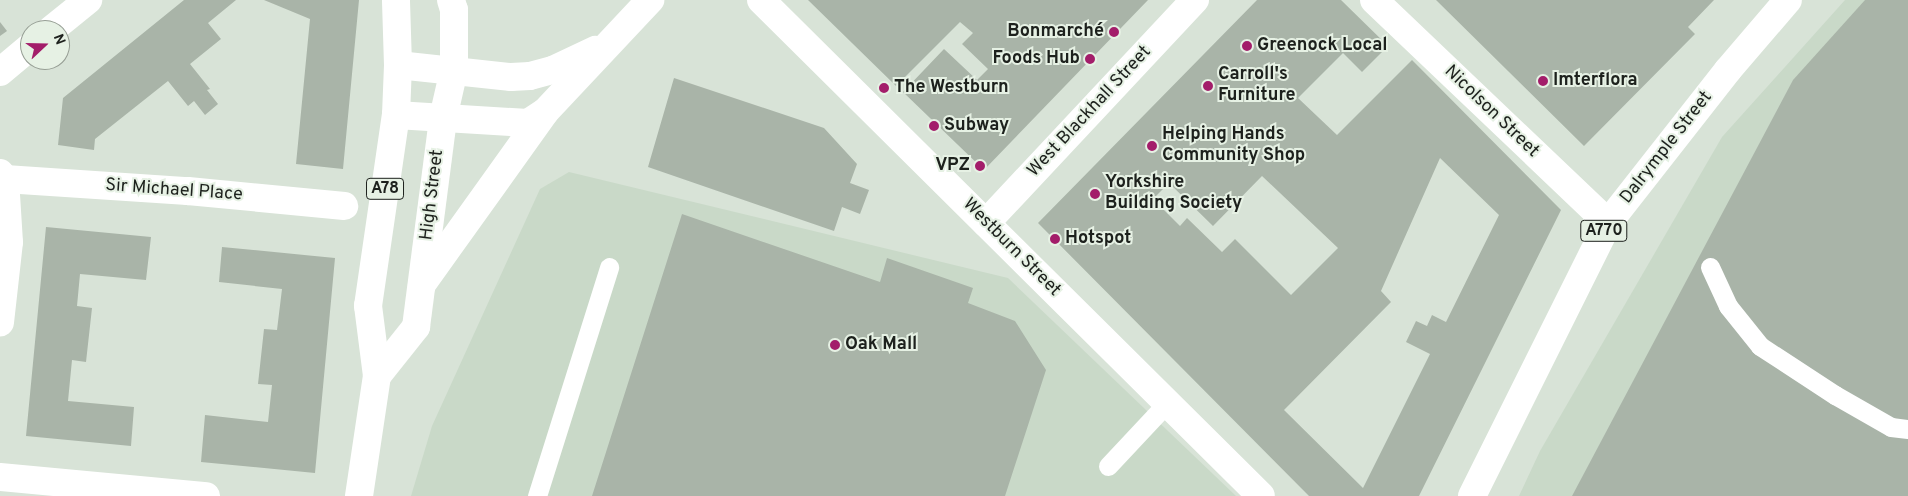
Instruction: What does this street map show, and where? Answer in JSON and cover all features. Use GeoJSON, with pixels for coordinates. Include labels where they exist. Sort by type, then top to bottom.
{"type":"FeatureCollection","features":[{"type":"Feature","properties":{"kind":"main road"},"geometry":{"type":"LineString","coordinates":[[64,20],[88,0]]}},
{"type":"Feature","properties":{"kind":"main road","name":"A78"},"geometry":{"type":"LineString","coordinates":[[360,496],[376,376],[368,306],[396,115],[398,65],[396,0]]}},
{"type":"Feature","properties":{"kind":"main road","name":"High Street"},"geometry":{"type":"LineString","coordinates":[[376,376],[416,327],[443,118],[454,70],[454,10],[451,0]]}},
{"type":"Feature","properties":{"kind":"main road"},"geometry":{"type":"LineString","coordinates":[[422,284],[545,112],[606,44],[650,0]]}},
{"type":"Feature","properties":{"kind":"main road","name":"Westburn Street"},"geometry":{"type":"LineString","coordinates":[[761,0],[1261,496]]}},
{"type":"Feature","properties":{"kind":"main road","name":"West Blackhall Street"},"geometry":{"type":"LineString","coordinates":[[986,223],[1195,0]]}},
{"type":"Feature","properties":{"kind":"main road","name":"Nicolson Street"},"geometry":{"type":"LineString","coordinates":[[1374,0],[1608,224]]}},
{"type":"Feature","properties":{"kind":"main road","name":"Dalrymple Street"},"geometry":{"type":"LineString","coordinates":[[1472,496],[1608,224],[1728,70],[1788,0]]}},
{"type":"Feature","properties":{"kind":"main road"},"geometry":{"type":"LineString","coordinates":[[398,65],[511,77],[530,76],[553,70],[606,44]]}},
{"type":"Feature","properties":{"kind":"main road"},"geometry":{"type":"LineString","coordinates":[[0,72],[20,55]]}},
{"type":"Feature","properties":{"kind":"main road"},"geometry":{"type":"LineString","coordinates":[[396,115],[528,123],[545,112]]}},
{"type":"Feature","properties":{"kind":"main road"},"geometry":{"type":"LineString","coordinates":[[0,322],[9,242],[2,176]]}},
{"type":"Feature","properties":{"kind":"main road","name":"Sir Michael Place"},"geometry":{"type":"LineString","coordinates":[[2,176],[344,206]]}},
{"type":"Feature","properties":{"kind":"main road"},"geometry":{"type":"LineString","coordinates":[[0,477],[206,496]]}},
{"type":"Feature","properties":{"kind":"lane"},"geometry":{"type":"LineString","coordinates":[[537,496],[609,267]]}},
{"type":"Feature","properties":{"kind":"lane"},"geometry":{"type":"LineString","coordinates":[[1710,267],[1728,306],[1760,346],[1843,399],[1891,426],[1908,429]]}},
{"type":"Feature","properties":{"kind":"lane"},"geometry":{"type":"LineString","coordinates":[[1108,466],[1167,403]]}},
{"type":"Feature","properties":{"kind":"shaded area"},"geometry":{"type":"Polygon","coordinates":[[[1845,0],[1908,0],[1908,496],[1519,496],[1540,451],[1722,137],[1845,0]]]}},
{"type":"Feature","properties":{"kind":"shaded area"},"geometry":{"type":"Polygon","coordinates":[[[569,172],[1008,278],[1236,496],[411,496],[432,426],[540,189],[569,172]]]}},
{"type":"Feature","properties":{"kind":"building"},"geometry":{"type":"Polygon","coordinates":[[[184,0],[236,0],[208,23],[221,39],[190,64],[210,89],[207,90],[218,104],[205,115],[194,101],[188,106],[168,81],[95,139],[94,150],[58,145],[63,98],[184,0]]]}},
{"type":"Feature","properties":{"kind":"building"},"geometry":{"type":"Polygon","coordinates":[[[264,0],[359,0],[343,169],[296,164],[310,19],[264,0]]]}},
{"type":"Feature","properties":{"kind":"building"},"geometry":{"type":"Polygon","coordinates":[[[808,0],[1148,0],[984,170],[903,92],[944,49],[977,80],[988,69],[962,44],[973,33],[960,22],[896,86],[808,0]]]}},
{"type":"Feature","properties":{"kind":"building"},"geometry":{"type":"Polygon","coordinates":[[[1257,0],[1341,0],[1388,46],[1362,72],[1343,53],[1298,98],[1337,135],[1412,60],[1561,210],[1419,496],[1309,496],[1038,223],[1257,0]],[[1440,158],[1381,291],[1391,302],[1284,410],[1363,488],[1430,354],[1406,342],[1416,321],[1427,326],[1432,315],[1446,322],[1499,215],[1440,158]],[[1262,176],[1213,226],[1169,183],[1153,199],[1180,226],[1187,218],[1222,252],[1235,239],[1291,295],[1338,248],[1262,176]]]}},
{"type":"Feature","properties":{"kind":"building"},"geometry":{"type":"Polygon","coordinates":[[[1436,0],[1714,0],[1688,27],[1695,34],[1584,146],[1436,0]]]}},
{"type":"Feature","properties":{"kind":"building"},"geometry":{"type":"Polygon","coordinates":[[[1865,0],[1908,0],[1908,496],[1572,496],[1793,80],[1865,0]]]}},
{"type":"Feature","properties":{"kind":"building"},"geometry":{"type":"Polygon","coordinates":[[[0,22],[7,31],[0,36],[0,22]]]}},
{"type":"Feature","properties":{"kind":"building"},"geometry":{"type":"Polygon","coordinates":[[[674,78],[824,128],[857,164],[850,183],[869,190],[860,214],[842,207],[834,231],[648,167],[674,78]]]}},
{"type":"Feature","properties":{"kind":"building","name":"Oak Mall"},"geometry":{"type":"Polygon","coordinates":[[[682,214],[880,282],[887,258],[973,288],[968,303],[1015,321],[1046,370],[1005,496],[592,496],[682,214]]]}},
{"type":"Feature","properties":{"kind":"building"},"geometry":{"type":"Polygon","coordinates":[[[46,227],[151,237],[146,280],[80,274],[77,306],[92,308],[86,362],[72,360],[68,401],[134,407],[131,446],[26,436],[46,227]]]}},
{"type":"Feature","properties":{"kind":"building"},"geometry":{"type":"Polygon","coordinates":[[[222,247],[335,258],[315,473],[201,462],[205,415],[268,422],[272,385],[258,384],[264,329],[277,330],[282,289],[219,282],[222,247]]]}},
{"type":"Feature","properties":{"kind":"place","name":"Bonmarché"},"geometry":{"type":"Point","coordinates":[1114,32]}},
{"type":"Feature","properties":{"kind":"place","name":"Greenock Local"},"geometry":{"type":"Point","coordinates":[1247,46]}},
{"type":"Feature","properties":{"kind":"place","name":"Foods Hub"},"geometry":{"type":"Point","coordinates":[1090,59]}},
{"type":"Feature","properties":{"kind":"place","name":"Imterflora"},"geometry":{"type":"Point","coordinates":[1543,81]}},
{"type":"Feature","properties":{"kind":"place","name":"Carroll's Furniture"},"geometry":{"type":"Point","coordinates":[1208,86]}},
{"type":"Feature","properties":{"kind":"place","name":"The Westburn"},"geometry":{"type":"Point","coordinates":[884,88]}},
{"type":"Feature","properties":{"kind":"place","name":"Subway"},"geometry":{"type":"Point","coordinates":[934,126]}},
{"type":"Feature","properties":{"kind":"place","name":"Helping Hands Community Shop"},"geometry":{"type":"Point","coordinates":[1152,146]}},
{"type":"Feature","properties":{"kind":"place","name":"VPZ"},"geometry":{"type":"Point","coordinates":[980,166]}},
{"type":"Feature","properties":{"kind":"place","name":"Yorkshire Building Society"},"geometry":{"type":"Point","coordinates":[1095,194]}},
{"type":"Feature","properties":{"kind":"place","name":"Hotspot"},"geometry":{"type":"Point","coordinates":[1055,239]}},
{"type":"Feature","properties":{"kind":"place","name":"Oak Mall"},"geometry":{"type":"Point","coordinates":[835,345]}}]}
